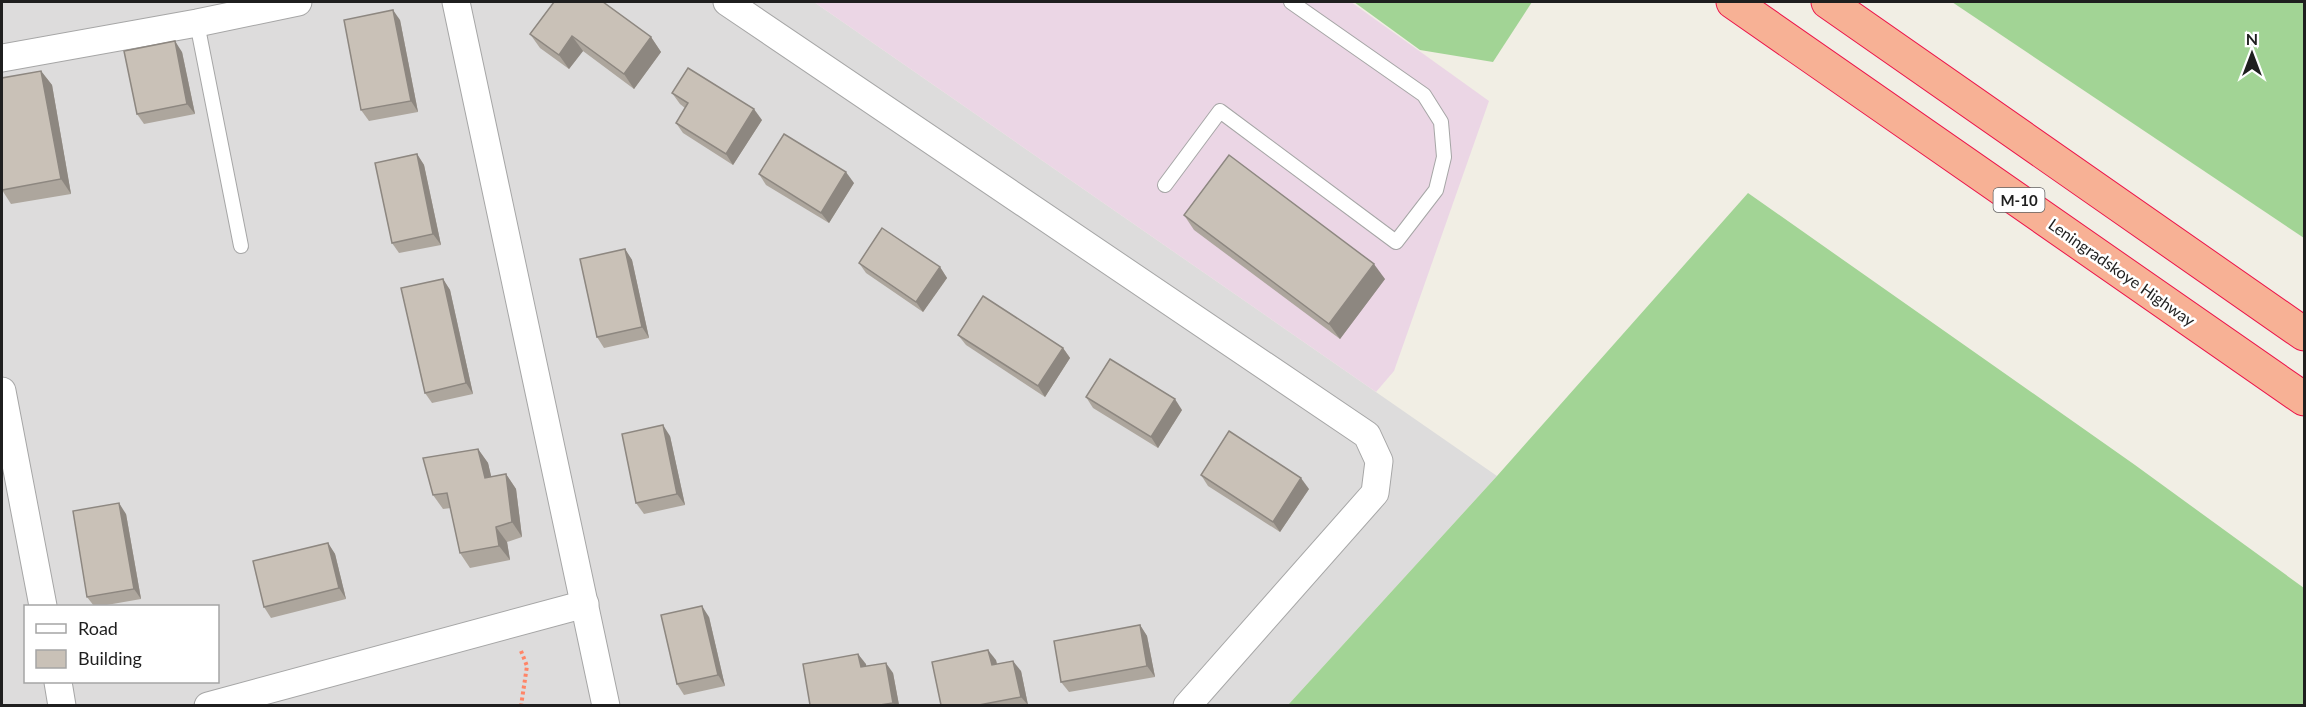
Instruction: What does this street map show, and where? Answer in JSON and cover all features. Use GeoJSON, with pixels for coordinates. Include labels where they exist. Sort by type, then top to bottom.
{"type":"FeatureCollection","features":[{"type":"Feature","properties":{"kind":"highway","name":"Leningradskoye Highway"},"geometry":{"type":"LineString","coordinates":[[1733,2],[2304,399]]}},
{"type":"Feature","properties":{"kind":"highway"},"geometry":{"type":"LineString","coordinates":[[1828,2],[2304,334]]}},
{"type":"Feature","properties":{"kind":"street"},"geometry":{"type":"LineString","coordinates":[[2,58],[197,23],[298,2]]}},
{"type":"Feature","properties":{"kind":"street"},"geometry":{"type":"LineString","coordinates":[[456,2],[606,705]]}},
{"type":"Feature","properties":{"kind":"street"},"geometry":{"type":"LineString","coordinates":[[727,2],[1367,435],[1379,461],[1375,493],[1186,705]]}},
{"type":"Feature","properties":{"kind":"street"},"geometry":{"type":"LineString","coordinates":[[2,391],[43,605]]}},
{"type":"Feature","properties":{"kind":"street"},"geometry":{"type":"LineString","coordinates":[[208,705],[585,604]]}},
{"type":"Feature","properties":{"kind":"street"},"geometry":{"type":"LineString","coordinates":[[58,683],[62,705]]}},
{"type":"Feature","properties":{"kind":"lane"},"geometry":{"type":"LineString","coordinates":[[1165,185],[1220,111],[1396,242],[1436,190],[1444,157],[1441,122],[1424,95],[1291,2]]}},
{"type":"Feature","properties":{"kind":"lane"},"geometry":{"type":"LineString","coordinates":[[197,23],[241,246]]}},
{"type":"Feature","properties":{"kind":"path"},"geometry":{"type":"LineString","coordinates":[[512,625],[527,666],[521,705]]}},
{"type":"Feature","properties":{"kind":"shaded area"},"geometry":{"type":"Polygon","coordinates":[[[2,2],[814,2],[1497,476],[1288,705],[2,705],[2,2]]]}},
{"type":"Feature","properties":{"kind":"shaded area"},"geometry":{"type":"Polygon","coordinates":[[[814,2],[1351,2],[1489,101],[1394,371],[1376,392],[814,2]]]}},
{"type":"Feature","properties":{"kind":"green space"},"geometry":{"type":"Polygon","coordinates":[[[1354,2],[1532,2],[1493,62],[1420,50],[1354,2]]]}},
{"type":"Feature","properties":{"kind":"green space"},"geometry":{"type":"Polygon","coordinates":[[[1952,2],[2304,2],[2304,238],[1952,2]]]}},
{"type":"Feature","properties":{"kind":"green space"},"geometry":{"type":"Polygon","coordinates":[[[1748,193],[2135,465],[2304,588],[2304,705],[1288,705],[1497,476],[1748,193]]]}},
{"type":"Feature","properties":{"kind":"building"},"geometry":{"type":"Polygon","coordinates":[[[554,2],[603,2],[651,37],[624,74],[572,36],[559,55],[530,34],[554,2]]]}},
{"type":"Feature","properties":{"kind":"building"},"geometry":{"type":"Polygon","coordinates":[[[393,10],[411,101],[361,110],[344,20],[393,10]]]}},
{"type":"Feature","properties":{"kind":"building"},"geometry":{"type":"Polygon","coordinates":[[[175,41],[187,104],[137,114],[124,51],[175,41]]]}},
{"type":"Feature","properties":{"kind":"building"},"geometry":{"type":"Polygon","coordinates":[[[688,68],[754,109],[726,154],[676,123],[688,103],[672,93],[688,68]]]}},
{"type":"Feature","properties":{"kind":"building"},"geometry":{"type":"Polygon","coordinates":[[[41,71],[61,179],[2,190],[2,78],[41,71]]]}},
{"type":"Feature","properties":{"kind":"building"},"geometry":{"type":"Polygon","coordinates":[[[784,134],[846,172],[821,213],[759,174],[784,134]]]}},
{"type":"Feature","properties":{"kind":"building"},"geometry":{"type":"Polygon","coordinates":[[[417,154],[433,234],[392,243],[375,163],[417,154]]]}},
{"type":"Feature","properties":{"kind":"building"},"geometry":{"type":"Polygon","coordinates":[[[1229,155],[1374,264],[1329,324],[1184,215],[1229,155]]]}},
{"type":"Feature","properties":{"kind":"building"},"geometry":{"type":"Polygon","coordinates":[[[882,228],[940,267],[916,302],[859,263],[882,228]]]}},
{"type":"Feature","properties":{"kind":"building"},"geometry":{"type":"Polygon","coordinates":[[[625,249],[642,327],[597,337],[580,259],[625,249]]]}},
{"type":"Feature","properties":{"kind":"building"},"geometry":{"type":"Polygon","coordinates":[[[443,279],[466,383],[425,393],[401,288],[443,279]]]}},
{"type":"Feature","properties":{"kind":"building"},"geometry":{"type":"Polygon","coordinates":[[[983,296],[1063,348],[1038,386],[958,335],[983,296]]]}},
{"type":"Feature","properties":{"kind":"building"},"geometry":{"type":"Polygon","coordinates":[[[1110,359],[1175,399],[1151,437],[1086,397],[1110,359]]]}},
{"type":"Feature","properties":{"kind":"building"},"geometry":{"type":"Polygon","coordinates":[[[663,425],[677,494],[636,503],[622,434],[663,425]]]}},
{"type":"Feature","properties":{"kind":"building"},"geometry":{"type":"Polygon","coordinates":[[[1229,431],[1301,478],[1273,522],[1201,475],[1229,431]]]}},
{"type":"Feature","properties":{"kind":"building"},"geometry":{"type":"Polygon","coordinates":[[[478,449],[485,478],[506,474],[512,522],[496,527],[499,546],[460,553],[447,493],[433,495],[423,458],[478,449]]]}},
{"type":"Feature","properties":{"kind":"building"},"geometry":{"type":"Polygon","coordinates":[[[119,503],[134,589],[87,597],[73,511],[119,503]]]}},
{"type":"Feature","properties":{"kind":"building"},"geometry":{"type":"Polygon","coordinates":[[[328,543],[339,588],[264,607],[253,561],[328,543]]]}},
{"type":"Feature","properties":{"kind":"building"},"geometry":{"type":"Polygon","coordinates":[[[702,606],[718,675],[677,684],[661,615],[702,606]]]}},
{"type":"Feature","properties":{"kind":"building"},"geometry":{"type":"Polygon","coordinates":[[[1140,625],[1147,666],[1061,682],[1054,641],[1140,625]]]}},
{"type":"Feature","properties":{"kind":"building"},"geometry":{"type":"Polygon","coordinates":[[[988,650],[992,665],[1013,661],[1021,697],[979,705],[941,705],[932,662],[988,650]]]}},
{"type":"Feature","properties":{"kind":"building"},"geometry":{"type":"Polygon","coordinates":[[[858,654],[861,667],[886,663],[893,703],[810,705],[803,664],[858,654]]]}}]}
